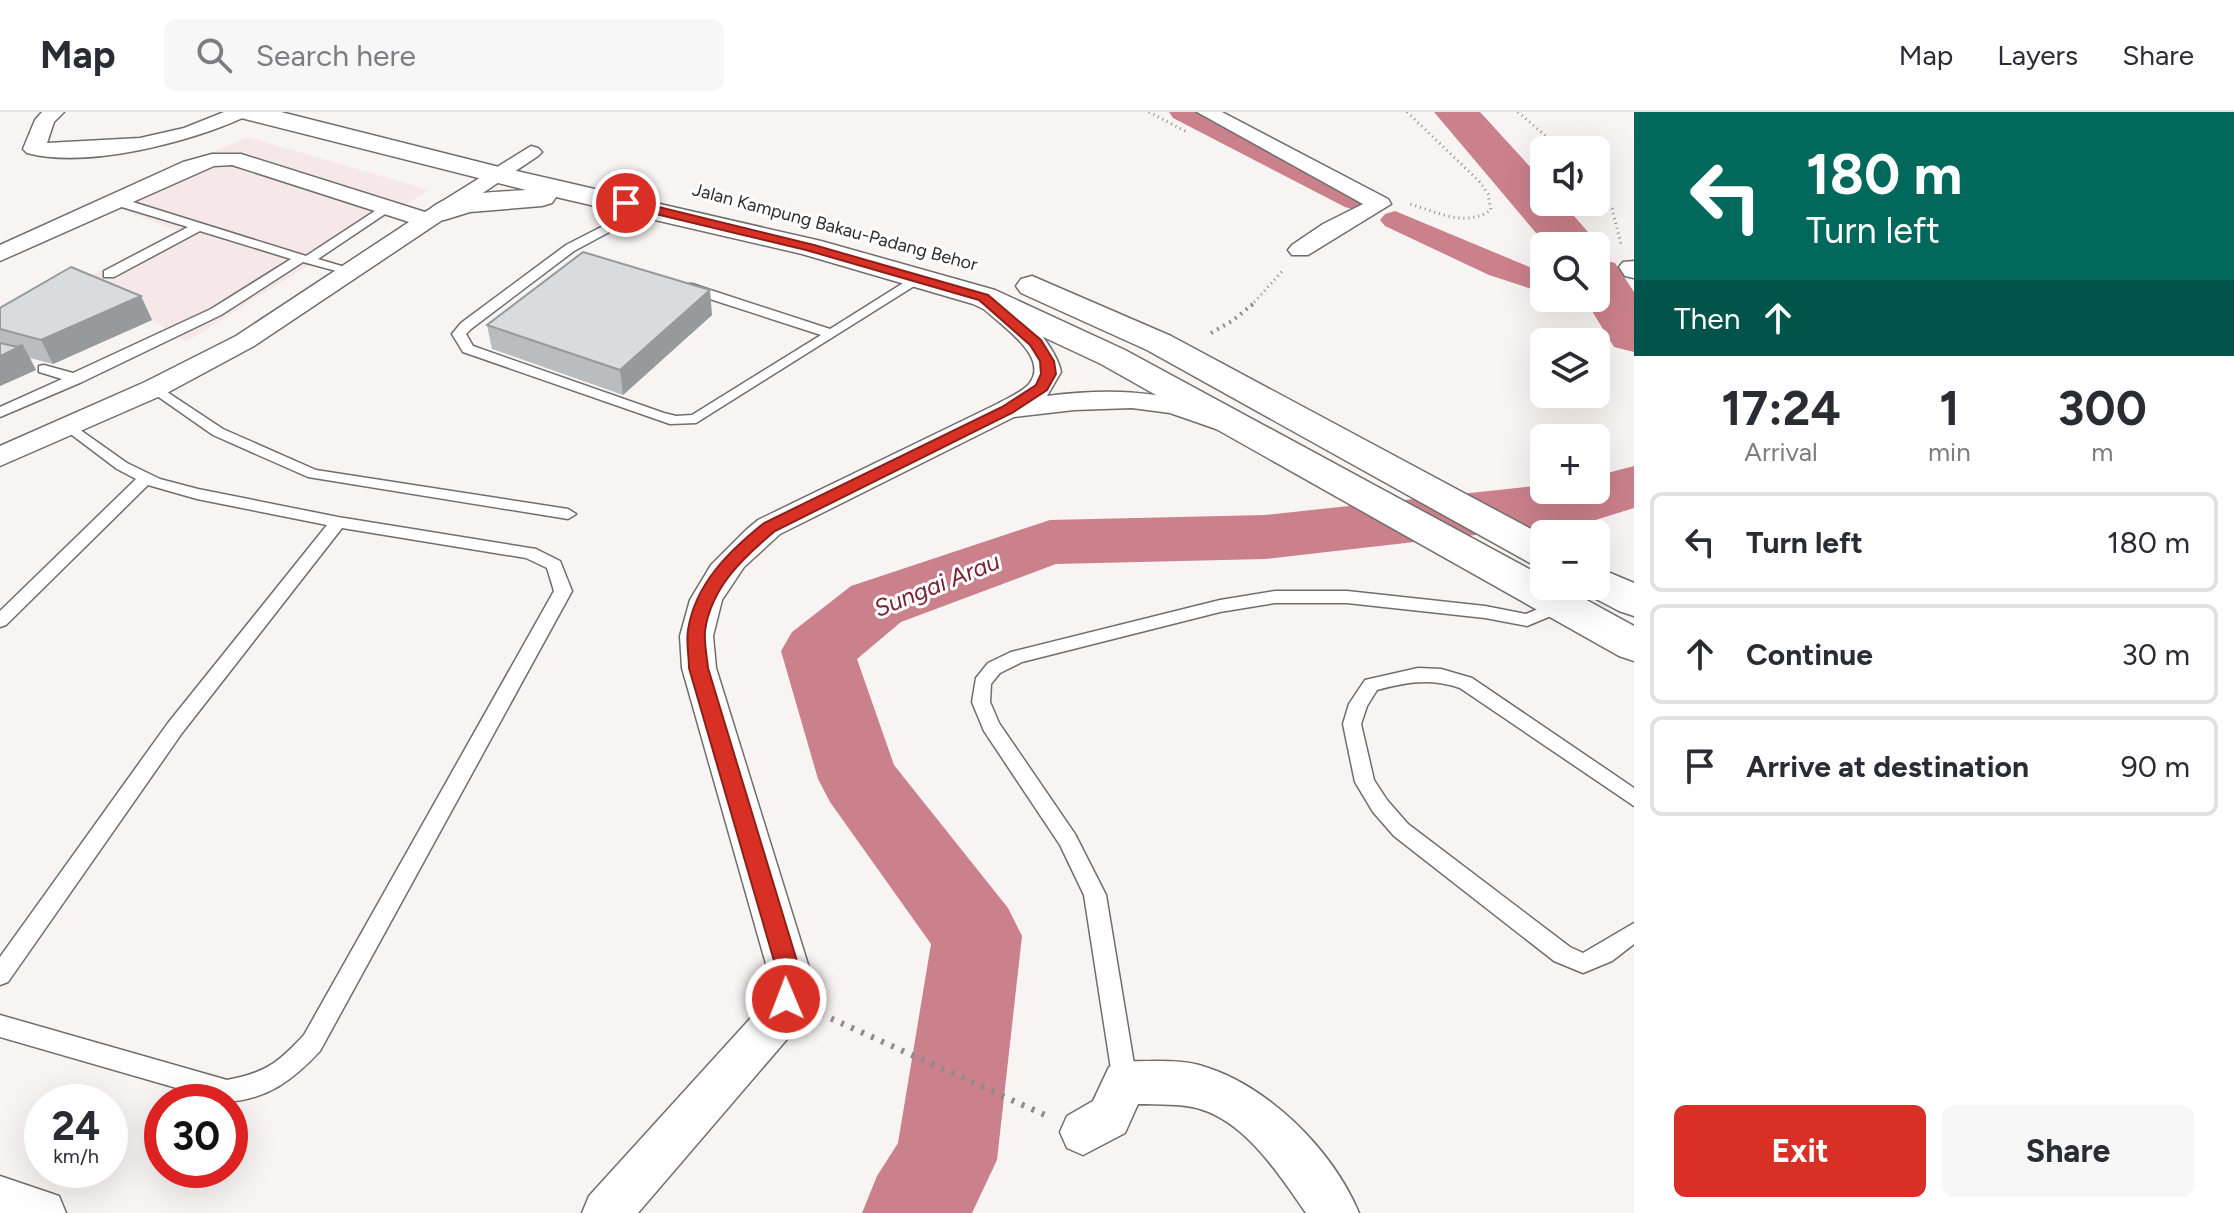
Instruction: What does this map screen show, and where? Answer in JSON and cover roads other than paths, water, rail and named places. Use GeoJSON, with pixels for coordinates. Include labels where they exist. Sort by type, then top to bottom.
{"type":"FeatureCollection","features":[{"type":"Feature","properties":{"kind":"street"},"geometry":{"type":"LineString","coordinates":[[54,112],[45,120],[34,149],[141,146],[180,136],[240,112]]}},
{"type":"Feature","properties":{"kind":"street","name":"Jalan Kampung Bakau-Padang Behor"},"geometry":{"type":"LineString","coordinates":[[250,112],[511,157],[562,159]]}},
{"type":"Feature","properties":{"kind":"street"},"geometry":{"type":"LineString","coordinates":[[1207,112],[1380,204],[1331,229],[1300,250]]}},
{"type":"Feature","properties":{"kind":"street"},"geometry":{"type":"LineString","coordinates":[[0,457],[155,388],[245,341],[437,216],[511,157]]}},
{"type":"Feature","properties":{"kind":"street","name":"Jalan Kampung Bakau-Padang Behor"},"geometry":{"type":"LineString","coordinates":[[511,157],[584,193],[921,278],[985,282],[1159,343],[1273,425]]}},
{"type":"Feature","properties":{"kind":"street"},"geometry":{"type":"LineString","coordinates":[[0,254],[191,167],[222,159],[233,159],[388,208],[437,216],[468,204],[584,193]]}},
{"type":"Feature","properties":{"kind":"street","name":"Jalan Kampung Bakau-Padang Behor"},"geometry":{"type":"LineString","coordinates":[[763,206],[837,225]]}},
{"type":"Feature","properties":{"kind":"street"},"geometry":{"type":"LineString","coordinates":[[606,1213],[773,1024],[786,999],[789,971],[699,668],[697,631],[710,590],[737,553],[769,527],[1007,410],[1042,387],[1049,374],[1047,361],[1036,343],[985,282]]}},
{"type":"Feature","properties":{"kind":"street","name":"Jalan Kampung Bakau-Padang Behor"},"geometry":{"type":"LineString","coordinates":[[985,282],[1113,357],[1273,425],[1530,546]]}},
{"type":"Feature","properties":{"kind":"street"},"geometry":{"type":"LineString","coordinates":[[1007,410],[1100,400],[1173,405],[1273,425],[1530,565]]}},
{"type":"Feature","properties":{"kind":"street"},"geometry":{"type":"LineString","coordinates":[[1610,597],[1634,601]]}},
{"type":"Feature","properties":{"kind":"street"},"geometry":{"type":"LineString","coordinates":[[1588,600],[1634,645]]}},
{"type":"Feature","properties":{"kind":"street"},"geometry":{"type":"LineString","coordinates":[[1083,1132],[1109,1117],[1125,1082],[1199,1087],[1239,1103],[1285,1146],[1335,1213]]}},
{"type":"Feature","properties":{"kind":"street"},"geometry":{"type":"LineString","coordinates":[[0,1200],[42,1213]]}},
{"type":"Feature","properties":{"kind":"lane"},"geometry":{"type":"LineString","coordinates":[[116,201],[350,273]]}},
{"type":"Feature","properties":{"kind":"lane"},"geometry":{"type":"LineString","coordinates":[[0,413],[216,312],[388,208]]}},
{"type":"Feature","properties":{"kind":"lane"},"geometry":{"type":"LineString","coordinates":[[648,208],[570,248],[466,326],[459,334],[468,349],[675,421],[696,419],[828,333],[921,278]]}},
{"type":"Feature","properties":{"kind":"lane"},"geometry":{"type":"LineString","coordinates":[[109,274],[198,227]]}},
{"type":"Feature","properties":{"kind":"lane"},"geometry":{"type":"LineString","coordinates":[[570,248],[586,253]]}},
{"type":"Feature","properties":{"kind":"lane"},"geometry":{"type":"LineString","coordinates":[[677,283],[828,333]]}},
{"type":"Feature","properties":{"kind":"lane"},"geometry":{"type":"LineString","coordinates":[[44,369],[77,379]]}},
{"type":"Feature","properties":{"kind":"lane"},"geometry":{"type":"LineString","coordinates":[[155,388],[218,432],[313,474],[568,514]]}},
{"type":"Feature","properties":{"kind":"lane"},"geometry":{"type":"LineString","coordinates":[[0,1026],[227,1091],[257,1087],[280,1078],[312,1043],[563,591],[554,565],[530,553],[338,522],[197,494],[147,478],[122,466],[69,426]]}},
{"type":"Feature","properties":{"kind":"lane"},"geometry":{"type":"LineString","coordinates":[[0,621],[147,478]]}},
{"type":"Feature","properties":{"kind":"lane"},"geometry":{"type":"LineString","coordinates":[[0,975],[175,728],[338,522]]}},
{"type":"Feature","properties":{"kind":"lane"},"geometry":{"type":"LineString","coordinates":[[1125,1082],[1095,895],[1068,840],[991,726],[981,702],[982,683],[994,668],[1017,657],[1220,606],[1275,597],[1347,597],[1485,612],[1527,620],[1565,600]]}},
{"type":"Feature","properties":{"kind":"lane"},"geometry":{"type":"LineString","coordinates":[[1634,798],[1466,683],[1440,673],[1401,676],[1371,685],[1358,704],[1352,724],[1365,782],[1401,830],[1562,954],[1583,963],[1604,954],[1634,932]]}},
{"type":"Feature","properties":{"kind":"waterway"},"geometry":{"type":"LineString","coordinates":[[1182,112],[1355,201]]}},
{"type":"Feature","properties":{"kind":"waterway","name":"Sungai Arau"},"geometry":{"type":"LineString","coordinates":[[1456,112],[1562,232]]}},
{"type":"Feature","properties":{"kind":"waterway"},"geometry":{"type":"LineString","coordinates":[[1395,220],[1530,279]]}},
{"type":"Feature","properties":{"kind":"waterway","name":"Sungai Arau"},"geometry":{"type":"LineString","coordinates":[[1610,296],[1634,335]]}},
{"type":"Feature","properties":{"kind":"waterway"},"geometry":{"type":"LineString","coordinates":[[1610,305],[1615,306]]}},
{"type":"Feature","properties":{"kind":"waterway","name":"Sungai Arau"},"geometry":{"type":"LineString","coordinates":[[914,1213],[946,1160],[977,936],[858,779],[818,651],[876,604],[1050,542],[1265,537],[1589,501],[1634,486]]}}]}
